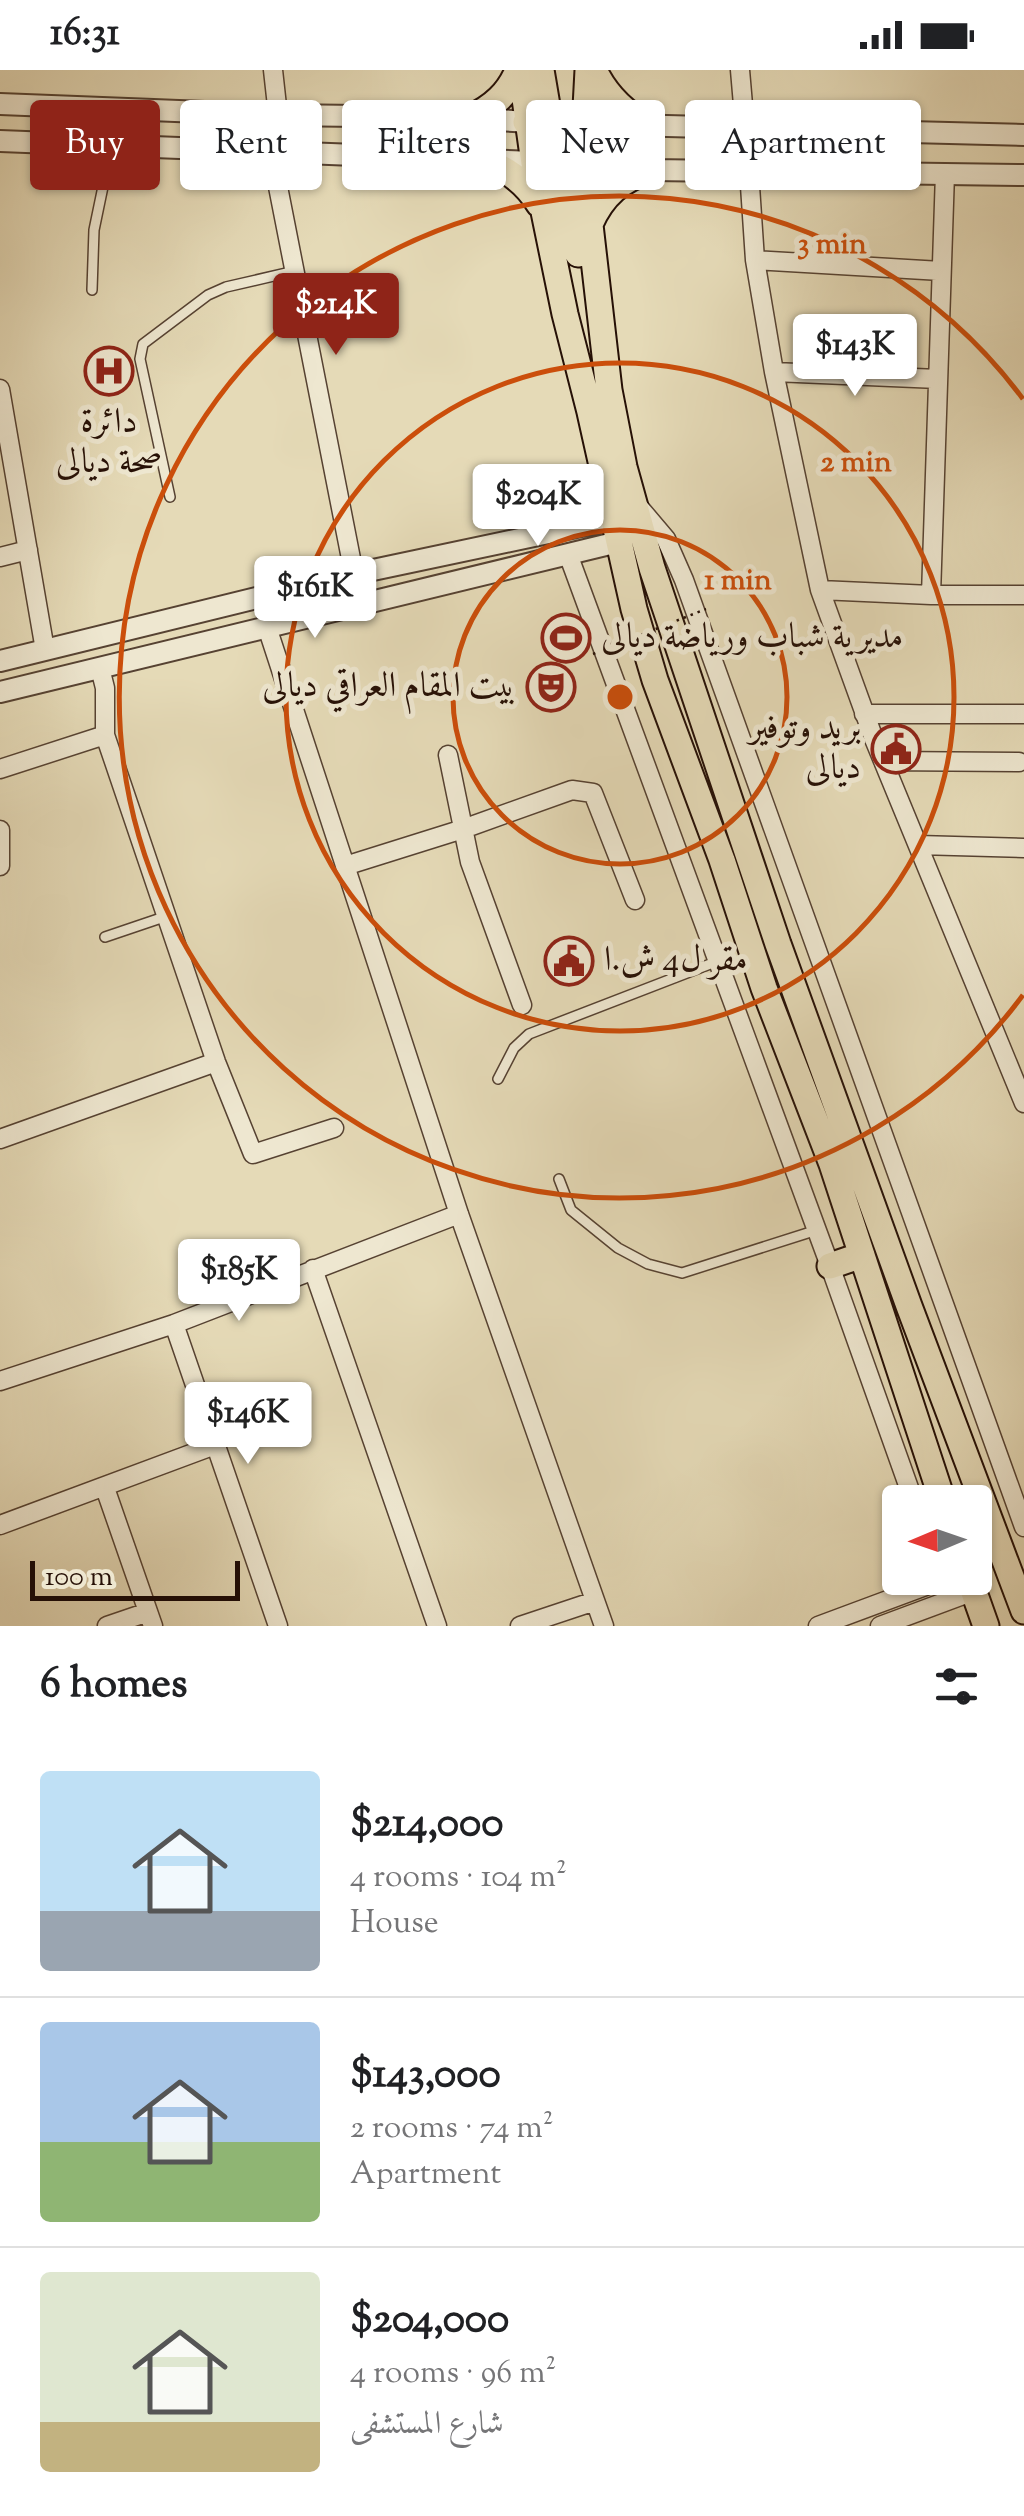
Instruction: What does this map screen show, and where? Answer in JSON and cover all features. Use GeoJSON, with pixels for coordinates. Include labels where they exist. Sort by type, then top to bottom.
{"type":"FeatureCollection","features":[{"type":"Feature","properties":{"kind":"main road"},"geometry":{"type":"LineString","coordinates":[[499,100],[520,70]]}},
{"type":"Feature","properties":{"kind":"main road"},"geometry":{"type":"LineString","coordinates":[[520,70],[530,100]]}},
{"type":"Feature","properties":{"kind":"main road"},"geometry":{"type":"LineString","coordinates":[[539,100],[541,70]]}},
{"type":"Feature","properties":{"kind":"main road"},"geometry":{"type":"LineString","coordinates":[[587,100],[591,70]]}},
{"type":"Feature","properties":{"kind":"main road"},"geometry":{"type":"LineString","coordinates":[[591,70],[613,100]]}},
{"type":"Feature","properties":{"kind":"main road"},"geometry":{"type":"LineString","coordinates":[[506,171],[524,184],[542,209]]}},
{"type":"Feature","properties":{"kind":"main road"},"geometry":{"type":"LineString","coordinates":[[539,190],[616,531],[655,680],[722,860],[764,988],[832,1164],[938,1485]]}},
{"type":"Feature","properties":{"kind":"main road"},"geometry":{"type":"LineString","coordinates":[[574,190],[578,257],[596,294]]}},
{"type":"Feature","properties":{"kind":"main road"},"geometry":{"type":"LineString","coordinates":[[580,190],[590,224],[609,390],[652,568],[778,944],[909,1306],[1023,1602]]}},
{"type":"Feature","properties":{"kind":"main road"},"geometry":{"type":"LineString","coordinates":[[590,224],[612,190]]}},
{"type":"Feature","properties":{"kind":"main road"},"geometry":{"type":"LineString","coordinates":[[830,1266],[862,1255]]}},
{"type":"Feature","properties":{"kind":"main road"},"geometry":{"type":"LineString","coordinates":[[975,1595],[986,1626]]}},
{"type":"Feature","properties":{"kind":"street"},"geometry":{"type":"LineString","coordinates":[[273,70],[276,100]]}},
{"type":"Feature","properties":{"kind":"street"},"geometry":{"type":"LineString","coordinates":[[740,70],[743,100]]}},
{"type":"Feature","properties":{"kind":"street"},"geometry":{"type":"LineString","coordinates":[[0,104],[30,105]]}},
{"type":"Feature","properties":{"kind":"street"},"geometry":{"type":"LineString","coordinates":[[24,142],[32,133],[34,120],[25,105]]}},
{"type":"Feature","properties":{"kind":"street"},"geometry":{"type":"LineString","coordinates":[[921,133],[1024,136]]}},
{"type":"Feature","properties":{"kind":"street"},"geometry":{"type":"LineString","coordinates":[[0,142],[30,142]]}},
{"type":"Feature","properties":{"kind":"street"},"geometry":{"type":"LineString","coordinates":[[921,173],[1024,175]]}},
{"type":"Feature","properties":{"kind":"street"},"geometry":{"type":"LineString","coordinates":[[931,595],[944,173]]}},
{"type":"Feature","properties":{"kind":"street"},"geometry":{"type":"LineString","coordinates":[[279,190],[354,574]]}},
{"type":"Feature","properties":{"kind":"street"},"geometry":{"type":"LineString","coordinates":[[750,190],[755,260],[774,372],[820,590],[864,714],[1024,1103]]}},
{"type":"Feature","properties":{"kind":"street"},"geometry":{"type":"LineString","coordinates":[[755,260],[941,271]]}},
{"type":"Feature","properties":{"kind":"street"},"geometry":{"type":"LineString","coordinates":[[774,372],[938,379]]}},
{"type":"Feature","properties":{"kind":"street"},"geometry":{"type":"LineString","coordinates":[[0,389],[45,650]]}},
{"type":"Feature","properties":{"kind":"street"},"geometry":{"type":"LineString","coordinates":[[634,500],[666,539],[684,580],[1024,1527]]}},
{"type":"Feature","properties":{"kind":"street"},"geometry":{"type":"LineString","coordinates":[[0,661],[354,574],[500,543],[616,531]]}},
{"type":"Feature","properties":{"kind":"street"},"geometry":{"type":"LineString","coordinates":[[0,692],[568,554],[616,531]]}},
{"type":"Feature","properties":{"kind":"street"},"geometry":{"type":"LineString","coordinates":[[500,543],[510,547],[514,556],[505,569]]}},
{"type":"Feature","properties":{"kind":"street"},"geometry":{"type":"LineString","coordinates":[[0,557],[28,550]]}},
{"type":"Feature","properties":{"kind":"street"},"geometry":{"type":"LineString","coordinates":[[568,554],[908,1485]]}},
{"type":"Feature","properties":{"kind":"street"},"geometry":{"type":"LineString","coordinates":[[820,590],[1024,594]]}},
{"type":"Feature","properties":{"kind":"street"},"geometry":{"type":"LineString","coordinates":[[267,626],[459,1214],[604,1626]]}},
{"type":"Feature","properties":{"kind":"street"},"geometry":{"type":"LineString","coordinates":[[72,644],[78,673]]}},
{"type":"Feature","properties":{"kind":"street"},"geometry":{"type":"LineString","coordinates":[[100,668],[105,688],[105,735],[216,1062],[253,1154],[334,1128]]}},
{"type":"Feature","properties":{"kind":"street"},"geometry":{"type":"LineString","coordinates":[[864,714],[1024,714]]}},
{"type":"Feature","properties":{"kind":"street"},"geometry":{"type":"LineString","coordinates":[[0,770],[105,735]]}},
{"type":"Feature","properties":{"kind":"street"},"geometry":{"type":"LineString","coordinates":[[448,755],[470,862],[522,1006]]}},
{"type":"Feature","properties":{"kind":"street"},"geometry":{"type":"LineString","coordinates":[[883,761],[1019,762]]}},
{"type":"Feature","properties":{"kind":"street"},"geometry":{"type":"LineString","coordinates":[[345,866],[572,790],[593,793],[635,900]]}},
{"type":"Feature","properties":{"kind":"street"},"geometry":{"type":"LineString","coordinates":[[0,830],[0,866]]}},
{"type":"Feature","properties":{"kind":"street"},"geometry":{"type":"LineString","coordinates":[[918,845],[1024,848]]}},
{"type":"Feature","properties":{"kind":"street"},"geometry":{"type":"LineString","coordinates":[[0,1139],[216,1062]]}},
{"type":"Feature","properties":{"kind":"street"},"geometry":{"type":"LineString","coordinates":[[0,1381],[174,1324],[459,1214]]}},
{"type":"Feature","properties":{"kind":"street"},"geometry":{"type":"LineString","coordinates":[[314,1268],[438,1626]]}},
{"type":"Feature","properties":{"kind":"street"},"geometry":{"type":"LineString","coordinates":[[174,1324],[278,1626]]}},
{"type":"Feature","properties":{"kind":"street"},"geometry":{"type":"LineString","coordinates":[[0,1525],[214,1445]]}},
{"type":"Feature","properties":{"kind":"street"},"geometry":{"type":"LineString","coordinates":[[105,1488],[150,1619],[106,1626]]}},
{"type":"Feature","properties":{"kind":"street"},"geometry":{"type":"LineString","coordinates":[[818,1626],[901,1595]]}},
{"type":"Feature","properties":{"kind":"street"},"geometry":{"type":"LineString","coordinates":[[880,1626],[947,1595]]}},
{"type":"Feature","properties":{"kind":"street"},"geometry":{"type":"LineString","coordinates":[[520,1626],[595,1601]]}},
{"type":"Feature","properties":{"kind":"lane"},"geometry":{"type":"LineString","coordinates":[[92,290],[94,230],[102,190]]}},
{"type":"Feature","properties":{"kind":"lane"},"geometry":{"type":"LineString","coordinates":[[170,497],[140,360],[142,344],[208,295],[295,271]]}},
{"type":"Feature","properties":{"kind":"lane"},"geometry":{"type":"LineString","coordinates":[[105,937],[167,916]]}},
{"type":"Feature","properties":{"kind":"lane"},"geometry":{"type":"LineString","coordinates":[[498,1080],[514,1048],[529,1034],[718,962]]}},
{"type":"Feature","properties":{"kind":"lane"},"geometry":{"type":"LineString","coordinates":[[559,1179],[571,1210],[618,1248],[648,1264],[682,1273],[817,1230]]}},
{"type":"Feature","properties":{"kind":"path"},"geometry":{"type":"LineString","coordinates":[[593,654],[706,609]]}},
{"type":"Feature","properties":{"kind":"place","name":"دائرة صحة ديالى"},"geometry":{"type":"Point","coordinates":[109,371]}},
{"type":"Feature","properties":{"kind":"place","name":"مديرية شباب ورياضة ديالى"},"geometry":{"type":"Point","coordinates":[566,638]}},
{"type":"Feature","properties":{"kind":"place","name":"بيت المقام العراقي ديالى"},"geometry":{"type":"Point","coordinates":[551,687]}},
{"type":"Feature","properties":{"kind":"place","name":"بريد وتوفير ديالى"},"geometry":{"type":"Point","coordinates":[896,749]}},
{"type":"Feature","properties":{"kind":"place","name":"مقر ل4 ش.ا"},"geometry":{"type":"Point","coordinates":[569,961]}}]}
